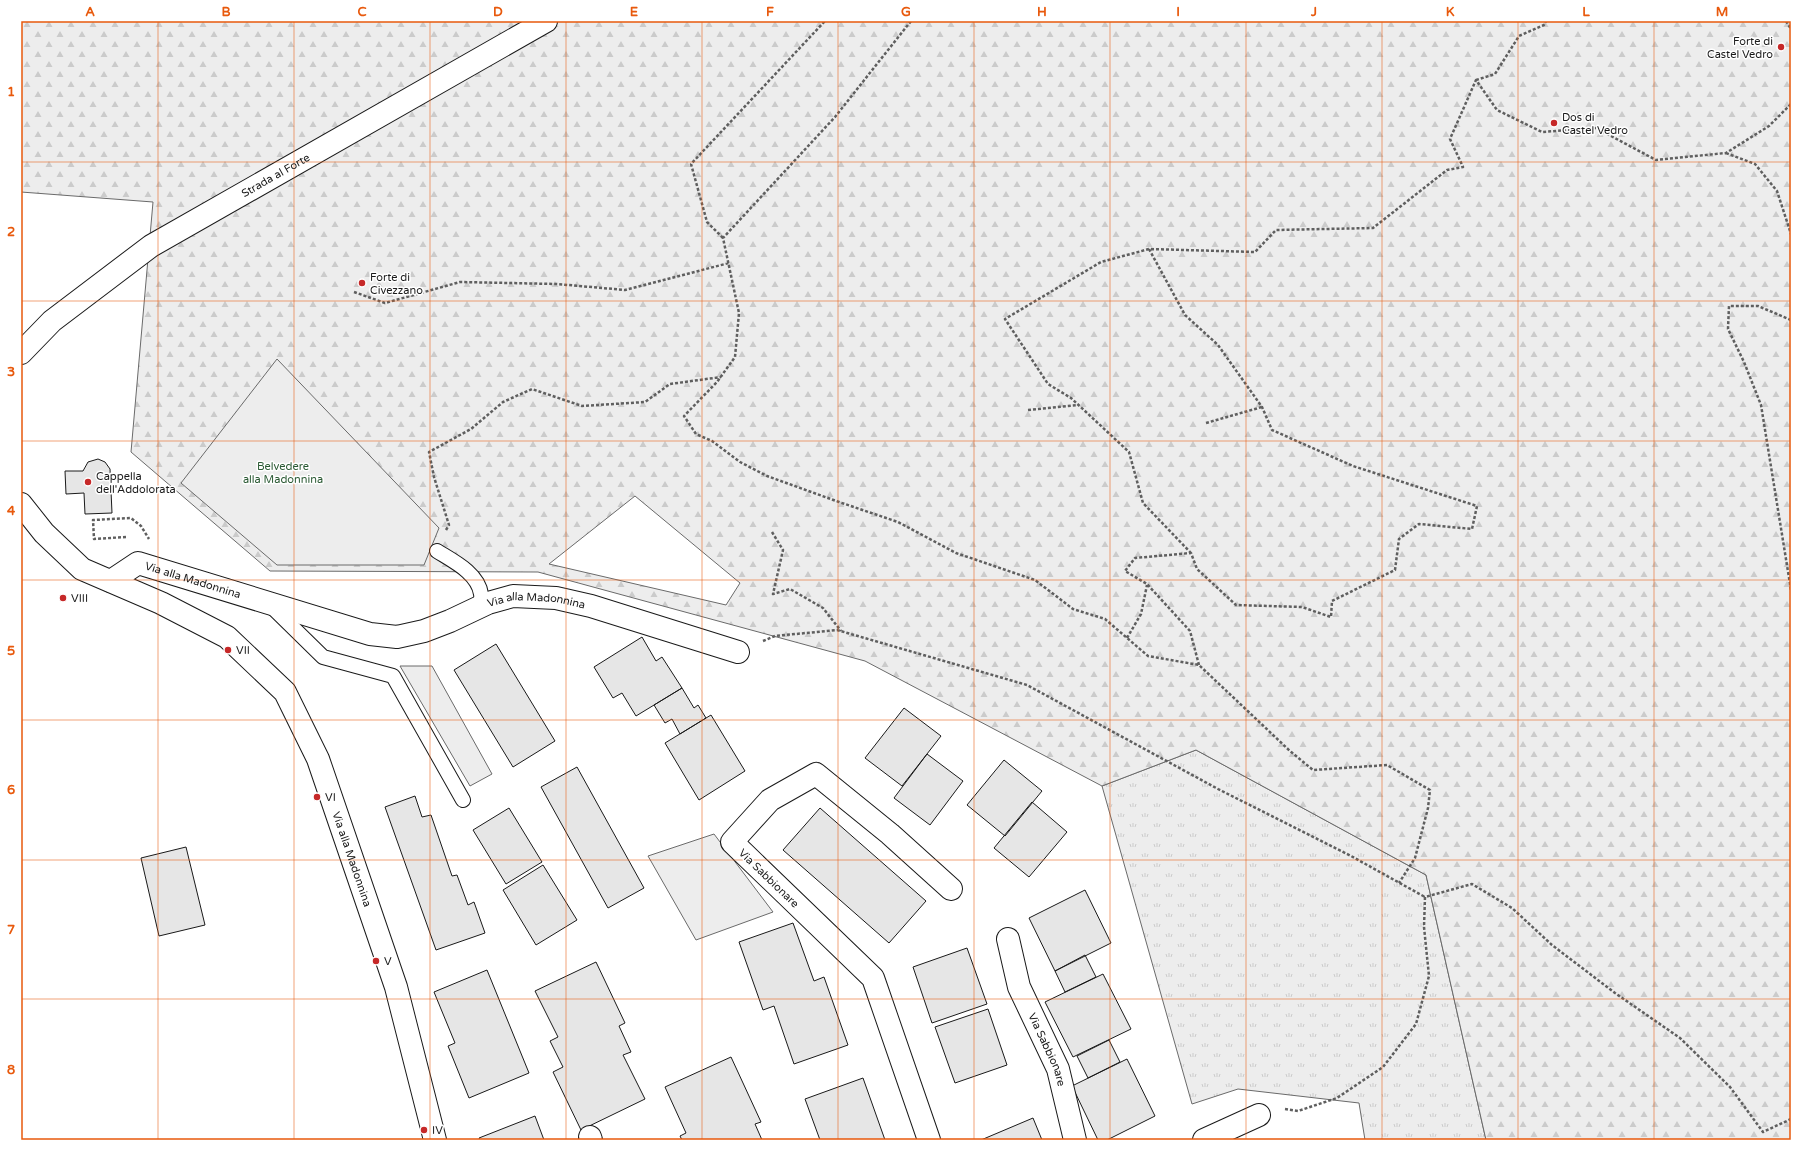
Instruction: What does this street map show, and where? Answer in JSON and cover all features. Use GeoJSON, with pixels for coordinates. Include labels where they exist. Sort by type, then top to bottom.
{"type":"FeatureCollection","features":[{"type":"Feature","properties":{"kind":"street","name":"Strada al Forte"},"geometry":{"type":"LineString","coordinates":[[21,353],[52,320],[151,246],[546,21]]}},
{"type":"Feature","properties":{"kind":"street","name":"Via alla Madonnina"},"geometry":{"type":"LineString","coordinates":[[21,504],[44,534],[82,569],[161,603],[227,637],[284,692],[318,759],[396,987],[435,1140]]}},
{"type":"Feature","properties":{"kind":"street","name":"Via alla Madonnina"},"geometry":{"type":"LineString","coordinates":[[111,581],[138,563],[370,634],[397,637],[424,632],[450,622],[479,607],[513,596],[556,598],[591,606],[738,652]]}},
{"type":"Feature","properties":{"kind":"street","name":"Via Sabbionare"},"geometry":{"type":"LineString","coordinates":[[929,1140],[873,978],[732,842],[770,800],[816,774],[890,834],[951,889]]}},
{"type":"Feature","properties":{"kind":"street","name":"Via Sabbionare"},"geometry":{"type":"LineString","coordinates":[[1008,939],[1019,987],[1058,1069],[1075,1140]]}},
{"type":"Feature","properties":{"kind":"street"},"geometry":{"type":"LineString","coordinates":[[1206,1140],[1259,1115]]}},
{"type":"Feature","properties":{"kind":"lane"},"geometry":{"type":"LineString","coordinates":[[437,551],[460,566],[474,578],[482,595],[479,607]]}},
{"type":"Feature","properties":{"kind":"lane"},"geometry":{"type":"LineString","coordinates":[[268,603],[323,657],[393,676],[463,800]]}},
{"type":"Feature","properties":{"kind":"path"},"geometry":{"type":"LineString","coordinates":[[825,21],[691,164],[707,222],[723,238],[739,313],[735,357],[721,376],[684,416],[696,434],[712,441],[740,462],[767,476],[898,522],[956,553],[1035,580],[1073,609],[1105,619],[1148,656],[1199,665]]}},
{"type":"Feature","properties":{"kind":"path"},"geometry":{"type":"LineString","coordinates":[[723,238],[835,117],[911,21]]}},
{"type":"Feature","properties":{"kind":"path"},"geometry":{"type":"LineString","coordinates":[[1149,250],[1185,315],[1218,345],[1262,407],[1272,430],[1353,466],[1477,506],[1472,529],[1419,524],[1399,539],[1395,570],[1332,601],[1330,617],[1302,607],[1236,605],[1197,568],[1191,553],[1143,504],[1130,452],[1071,398],[1048,384],[1005,319],[1102,262],[1149,250],[1256,252],[1276,230],[1373,228],[1447,170],[1463,167],[1450,139],[1476,80],[1495,74],[1519,36],[1544,25],[1546,21]]}},
{"type":"Feature","properties":{"kind":"path"},"geometry":{"type":"LineString","coordinates":[[1786,21],[1791,29]]}},
{"type":"Feature","properties":{"kind":"path"},"geometry":{"type":"LineString","coordinates":[[1476,80],[1497,110],[1542,132],[1596,128],[1656,160],[1726,153],[1769,126],[1791,104]]}},
{"type":"Feature","properties":{"kind":"path"},"geometry":{"type":"LineString","coordinates":[[1726,153],[1755,164],[1778,191],[1791,234]]}},
{"type":"Feature","properties":{"kind":"path"},"geometry":{"type":"LineString","coordinates":[[354,292],[385,303],[460,282],[556,284],[625,290],[729,264]]}},
{"type":"Feature","properties":{"kind":"path"},"geometry":{"type":"LineString","coordinates":[[1791,320],[1758,306],[1729,306],[1728,330],[1744,362],[1761,405],[1791,590]]}},
{"type":"Feature","properties":{"kind":"path"},"geometry":{"type":"LineString","coordinates":[[437,551],[449,525],[434,477],[429,452],[471,429],[503,402],[532,389],[582,406],[645,402],[670,384],[721,376]]}},
{"type":"Feature","properties":{"kind":"path"},"geometry":{"type":"LineString","coordinates":[[1028,410],[1079,405]]}},
{"type":"Feature","properties":{"kind":"path"},"geometry":{"type":"LineString","coordinates":[[1206,423],[1262,407]]}},
{"type":"Feature","properties":{"kind":"path"},"geometry":{"type":"LineString","coordinates":[[94,539],[93,520],[131,518],[149,535],[155,569]]}},
{"type":"Feature","properties":{"kind":"path"},"geometry":{"type":"LineString","coordinates":[[772,532],[783,550],[773,594],[790,589],[823,608],[841,632]]}},
{"type":"Feature","properties":{"kind":"path"},"geometry":{"type":"LineString","coordinates":[[1191,553],[1135,558],[1125,571],[1147,584],[1190,631],[1199,665],[1290,751],[1313,770],[1387,765],[1430,790],[1428,808],[1415,858],[1400,883]]}},
{"type":"Feature","properties":{"kind":"path"},"geometry":{"type":"LineString","coordinates":[[1127,638],[1141,614],[1147,584]]}},
{"type":"Feature","properties":{"kind":"path"},"geometry":{"type":"LineString","coordinates":[[738,652],[774,636],[836,630],[1027,685],[1218,789],[1351,856],[1424,897],[1472,884],[1512,908],[1552,945],[1615,993],[1680,1038],[1730,1087],[1763,1132],[1791,1119]]}},
{"type":"Feature","properties":{"kind":"path"},"geometry":{"type":"LineString","coordinates":[[1259,1115],[1280,1108],[1298,1111],[1337,1098],[1383,1067],[1416,1024],[1430,976],[1424,928],[1424,897]]}},
{"type":"Feature","properties":{"kind":"green space"},"geometry":{"type":"Polygon","coordinates":[[[21,21],[1791,21],[1791,1140],[1486,1140],[1426,875],[1196,750],[1102,786],[865,661],[538,572],[270,571],[131,452],[153,202],[21,192],[21,21]],[[635,496],[549,564],[726,605],[740,583],[635,496]]]}},
{"type":"Feature","properties":{"kind":"green space"},"geometry":{"type":"Polygon","coordinates":[[[1196,750],[1426,875],[1486,1140],[1365,1140],[1359,1103],[1238,1089],[1192,1104],[1102,786],[1196,750]]]}},
{"type":"Feature","properties":{"kind":"shaded area","name":"Belvedere alla Madonnina"},"geometry":{"type":"Polygon","coordinates":[[[277,359],[439,528],[424,565],[277,565],[181,483],[277,359]]]}},
{"type":"Feature","properties":{"kind":"shaded area"},"geometry":{"type":"Polygon","coordinates":[[[400,666],[432,666],[492,774],[470,786],[400,666]]]}},
{"type":"Feature","properties":{"kind":"shaded area"},"geometry":{"type":"Polygon","coordinates":[[[714,834],[773,912],[696,940],[648,856],[714,834]]]}},
{"type":"Feature","properties":{"kind":"building","name":"Cappella dell'Addolorata"},"geometry":{"type":"Polygon","coordinates":[[[98,459],[105,462],[110,469],[112,513],[85,514],[84,493],[66,494],[65,471],[83,471],[88,462],[98,459]]]}},
{"type":"Feature","properties":{"kind":"building"},"geometry":{"type":"Polygon","coordinates":[[[642,637],[656,661],[662,657],[682,688],[636,716],[622,693],[613,698],[594,667],[642,637]]]}},
{"type":"Feature","properties":{"kind":"building"},"geometry":{"type":"Polygon","coordinates":[[[496,644],[555,741],[513,767],[454,670],[496,644]]]}},
{"type":"Feature","properties":{"kind":"building"},"geometry":{"type":"Polygon","coordinates":[[[682,688],[694,708],[698,705],[706,718],[680,734],[672,719],[665,723],[654,705],[682,688]]]}},
{"type":"Feature","properties":{"kind":"building"},"geometry":{"type":"Polygon","coordinates":[[[904,708],[941,736],[902,786],[865,758],[904,708]]]}},
{"type":"Feature","properties":{"kind":"building"},"geometry":{"type":"Polygon","coordinates":[[[711,715],[745,771],[699,800],[665,743],[711,715]]]}},
{"type":"Feature","properties":{"kind":"building"},"geometry":{"type":"Polygon","coordinates":[[[927,754],[963,781],[930,825],[894,798],[927,754]]]}},
{"type":"Feature","properties":{"kind":"building"},"geometry":{"type":"Polygon","coordinates":[[[1004,760],[1042,791],[1005,836],[967,805],[1004,760]]]}},
{"type":"Feature","properties":{"kind":"building"},"geometry":{"type":"Polygon","coordinates":[[[577,767],[644,888],[608,908],[541,787],[577,767]]]}},
{"type":"Feature","properties":{"kind":"building"},"geometry":{"type":"Polygon","coordinates":[[[415,796],[422,817],[431,815],[452,876],[457,875],[468,905],[474,902],[485,933],[436,950],[385,807],[415,796]]]}},
{"type":"Feature","properties":{"kind":"building"},"geometry":{"type":"Polygon","coordinates":[[[1032,802],[1067,832],[1029,877],[994,848],[1032,802]]]}},
{"type":"Feature","properties":{"kind":"building"},"geometry":{"type":"Polygon","coordinates":[[[509,808],[542,862],[506,884],[473,830],[509,808]]]}},
{"type":"Feature","properties":{"kind":"building"},"geometry":{"type":"Polygon","coordinates":[[[820,808],[926,901],[889,943],[783,850],[820,808]]]}},
{"type":"Feature","properties":{"kind":"building"},"geometry":{"type":"Polygon","coordinates":[[[186,847],[205,925],[159,936],[141,858],[186,847]]]}},
{"type":"Feature","properties":{"kind":"building"},"geometry":{"type":"Polygon","coordinates":[[[543,865],[577,920],[536,945],[503,890],[543,865]]]}},
{"type":"Feature","properties":{"kind":"building"},"geometry":{"type":"Polygon","coordinates":[[[1085,890],[1111,943],[1055,971],[1029,918],[1085,890]]]}},
{"type":"Feature","properties":{"kind":"building"},"geometry":{"type":"Polygon","coordinates":[[[793,923],[814,981],[824,977],[848,1045],[794,1064],[774,1006],[763,1010],[739,942],[793,923]]]}},
{"type":"Feature","properties":{"kind":"building"},"geometry":{"type":"Polygon","coordinates":[[[967,948],[987,1004],[932,1023],[913,967],[967,948]]]}},
{"type":"Feature","properties":{"kind":"building"},"geometry":{"type":"Polygon","coordinates":[[[1085,955],[1096,977],[1065,992],[1055,971],[1085,955]]]}},
{"type":"Feature","properties":{"kind":"building"},"geometry":{"type":"Polygon","coordinates":[[[596,962],[625,1023],[619,1026],[631,1052],[623,1055],[645,1099],[581,1130],[553,1072],[563,1067],[550,1041],[558,1037],[535,991],[596,962]]]}},
{"type":"Feature","properties":{"kind":"building"},"geometry":{"type":"Polygon","coordinates":[[[487,970],[529,1073],[469,1098],[448,1046],[455,1043],[434,992],[487,970]]]}},
{"type":"Feature","properties":{"kind":"building"},"geometry":{"type":"Polygon","coordinates":[[[1103,974],[1131,1029],[1073,1057],[1045,1002],[1103,974]]]}},
{"type":"Feature","properties":{"kind":"building"},"geometry":{"type":"Polygon","coordinates":[[[988,1009],[1007,1065],[955,1083],[935,1027],[988,1009]]]}},
{"type":"Feature","properties":{"kind":"building"},"geometry":{"type":"Polygon","coordinates":[[[1109,1040],[1120,1062],[1088,1078],[1077,1056],[1109,1040]]]}},
{"type":"Feature","properties":{"kind":"building"},"geometry":{"type":"Polygon","coordinates":[[[731,1057],[761,1122],[755,1124],[762,1140],[682,1140],[680,1136],[686,1133],[665,1087],[731,1057]]]}},
{"type":"Feature","properties":{"kind":"building"},"geometry":{"type":"Polygon","coordinates":[[[1127,1059],[1155,1116],[1107,1140],[1098,1140],[1072,1086],[1127,1059]]]}},
{"type":"Feature","properties":{"kind":"building"},"geometry":{"type":"Polygon","coordinates":[[[863,1078],[885,1140],[820,1140],[805,1099],[863,1078]]]}},
{"type":"Feature","properties":{"kind":"building"},"geometry":{"type":"Polygon","coordinates":[[[535,1116],[544,1140],[480,1140],[479,1138],[535,1116]]]}},
{"type":"Feature","properties":{"kind":"building"},"geometry":{"type":"Polygon","coordinates":[[[1033,1118],[1042,1140],[981,1140],[1033,1118]]]}},
{"type":"Feature","properties":{"kind":"place","name":"Forte di Castel Vedro"},"geometry":{"type":"Point","coordinates":[1781,47]}},
{"type":"Feature","properties":{"kind":"place","name":"Dos di Castel Vedro"},"geometry":{"type":"Point","coordinates":[1554,123]}},
{"type":"Feature","properties":{"kind":"place","name":"Forte di Civezzano"},"geometry":{"type":"Point","coordinates":[362,283]}},
{"type":"Feature","properties":{"kind":"place","name":"Cappella dell'Addolorata"},"geometry":{"type":"Point","coordinates":[88,482]}},
{"type":"Feature","properties":{"kind":"place","name":"VIII"},"geometry":{"type":"Point","coordinates":[63,598]}},
{"type":"Feature","properties":{"kind":"place","name":"VII"},"geometry":{"type":"Point","coordinates":[228,650]}},
{"type":"Feature","properties":{"kind":"place","name":"VI"},"geometry":{"type":"Point","coordinates":[317,797]}},
{"type":"Feature","properties":{"kind":"place","name":"V"},"geometry":{"type":"Point","coordinates":[376,961]}},
{"type":"Feature","properties":{"kind":"place","name":"IV"},"geometry":{"type":"Point","coordinates":[424,1130]}}]}
